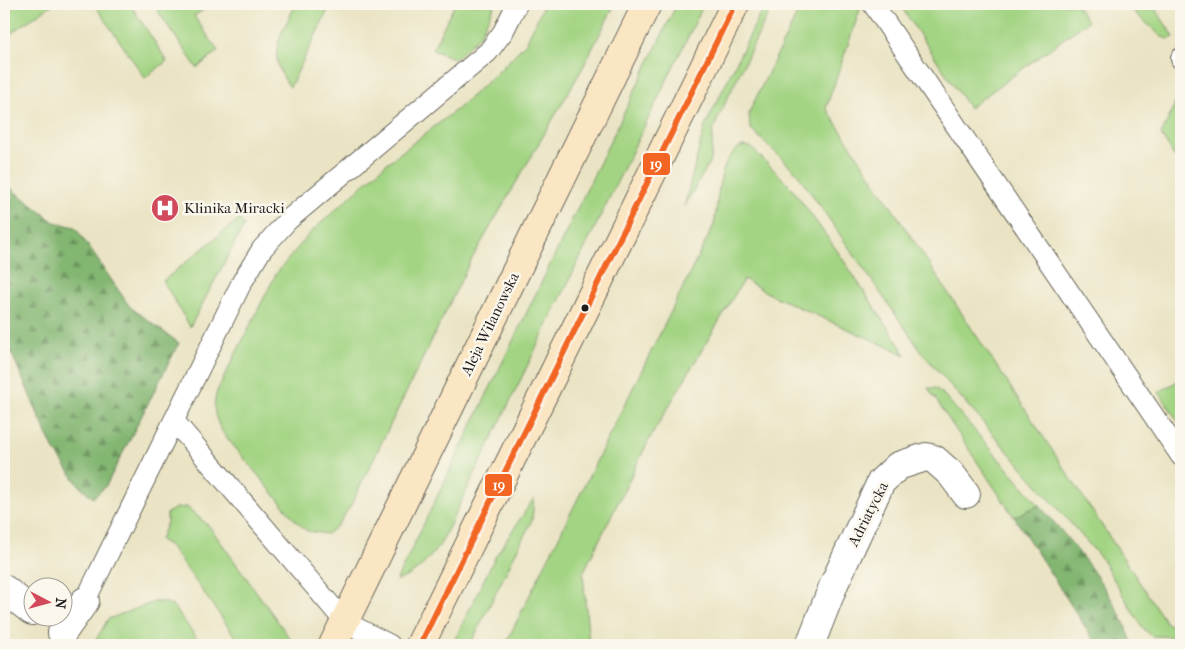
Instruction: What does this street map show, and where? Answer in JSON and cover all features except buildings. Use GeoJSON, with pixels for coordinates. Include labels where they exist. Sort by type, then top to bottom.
{"type":"FeatureCollection","features":[{"type":"Feature","properties":{"kind":"main road","name":"Aleja Wilanowska"},"geometry":{"type":"LineString","coordinates":[[339,633],[647,4]]}},
{"type":"Feature","properties":{"kind":"main road"},"geometry":{"type":"LineString","coordinates":[[420,645],[735,4]]}},
{"type":"Feature","properties":{"kind":"street","name":"Adriatycka"},"geometry":{"type":"LineString","coordinates":[[810,645],[834,584],[881,482],[898,466],[926,457],[934,459],[951,474],[966,494]]}},
{"type":"Feature","properties":{"kind":"street"},"geometry":{"type":"LineString","coordinates":[[4,589],[22,603]]}},
{"type":"Feature","properties":{"kind":"street"},"geometry":{"type":"LineString","coordinates":[[50,626],[64,639],[85,601]]}},
{"type":"Feature","properties":{"kind":"lane"},"geometry":{"type":"LineString","coordinates":[[85,601],[175,422],[242,282],[262,249],[288,220],[488,52],[503,32],[517,4]]}},
{"type":"Feature","properties":{"kind":"lane"},"geometry":{"type":"LineString","coordinates":[[873,4],[1181,456]]}},
{"type":"Feature","properties":{"kind":"lane"},"geometry":{"type":"LineString","coordinates":[[175,422],[339,633],[390,645]]}},
{"type":"Feature","properties":{"kind":"green space"},"geometry":{"type":"Polygon","coordinates":[[[10,4],[53,4],[4,38],[4,8],[10,4]]]}},
{"type":"Feature","properties":{"kind":"green space"},"geometry":{"type":"Polygon","coordinates":[[[94,4],[130,4],[167,61],[145,78],[94,4]]]}},
{"type":"Feature","properties":{"kind":"green space"},"geometry":{"type":"Polygon","coordinates":[[[153,4],[213,4],[194,16],[218,51],[197,68],[153,4]]]}},
{"type":"Feature","properties":{"kind":"green space"},"geometry":{"type":"Polygon","coordinates":[[[296,4],[331,4],[290,87],[282,75],[277,55],[280,36],[296,4]]]}},
{"type":"Feature","properties":{"kind":"green space"},"geometry":{"type":"Polygon","coordinates":[[[455,4],[495,4],[480,35],[456,59],[432,50],[455,4]]]}},
{"type":"Feature","properties":{"kind":"green space"},"geometry":{"type":"Polygon","coordinates":[[[544,4],[615,4],[582,69],[470,262],[351,505],[338,525],[327,534],[307,531],[296,521],[223,433],[215,412],[217,391],[276,274],[310,233],[386,164],[457,109],[496,74],[526,43],[544,4]]]}},
{"type":"Feature","properties":{"kind":"green space"},"geometry":{"type":"Polygon","coordinates":[[[677,4],[704,4],[441,543],[422,566],[396,581],[677,4]]]}},
{"type":"Feature","properties":{"kind":"green space"},"geometry":{"type":"Polygon","coordinates":[[[765,4],[773,4],[718,118],[713,131],[711,160],[684,207],[705,126],[765,4]]]}},
{"type":"Feature","properties":{"kind":"green space"},"geometry":{"type":"Polygon","coordinates":[[[802,4],[862,4],[826,108],[1167,624],[1181,626],[1181,637],[1151,636],[1142,627],[1101,558],[923,354],[797,173],[750,128],[749,114],[752,106],[802,4]]]}},
{"type":"Feature","properties":{"kind":"green space"},"geometry":{"type":"Polygon","coordinates":[[[899,4],[1076,4],[1088,21],[969,108],[899,4]]]}},
{"type":"Feature","properties":{"kind":"green space"},"geometry":{"type":"Polygon","coordinates":[[[1125,4],[1152,4],[1174,37],[1169,39],[1162,37],[1125,4]]]}},
{"type":"Feature","properties":{"kind":"green space"},"geometry":{"type":"Polygon","coordinates":[[[1181,90],[1181,167],[1161,135],[1181,90]]]}},
{"type":"Feature","properties":{"kind":"green space"},"geometry":{"type":"Polygon","coordinates":[[[742,146],[751,147],[791,187],[838,252],[906,355],[771,295],[744,279],[650,438],[583,573],[589,645],[505,645],[714,225],[723,170],[727,160],[742,146]]]}},
{"type":"Feature","properties":{"kind":"green space"},"geometry":{"type":"Polygon","coordinates":[[[4,183],[54,222],[75,227],[130,307],[179,343],[106,486],[93,498],[77,483],[52,446],[4,336],[4,183]]]}},
{"type":"Feature","properties":{"kind":"green space"},"geometry":{"type":"Polygon","coordinates":[[[239,219],[244,226],[190,327],[163,281],[239,219]]]}},
{"type":"Feature","properties":{"kind":"green space"},"geometry":{"type":"Polygon","coordinates":[[[1181,379],[1181,426],[1159,392],[1181,379]]]}},
{"type":"Feature","properties":{"kind":"green space"},"geometry":{"type":"Polygon","coordinates":[[[928,388],[935,388],[944,395],[1039,505],[1014,517],[928,388]]]}},
{"type":"Feature","properties":{"kind":"green space"},"geometry":{"type":"Polygon","coordinates":[[[534,498],[532,520],[470,645],[452,645],[495,557],[534,498]]]}},
{"type":"Feature","properties":{"kind":"green space"},"geometry":{"type":"Polygon","coordinates":[[[1039,505],[1093,571],[1116,607],[1133,645],[1097,645],[1014,517],[1039,505]]]}},
{"type":"Feature","properties":{"kind":"green space"},"geometry":{"type":"Polygon","coordinates":[[[187,507],[209,526],[289,637],[292,645],[245,645],[234,635],[171,547],[160,540],[167,522],[167,513],[176,508],[187,507]]]}},
{"type":"Feature","properties":{"kind":"green space"},"geometry":{"type":"Polygon","coordinates":[[[154,602],[164,602],[173,606],[202,645],[93,645],[108,619],[154,602]]]}},
{"type":"Feature","properties":{"kind":"transit line","name":"19"},"geometry":{"type":"LineString","coordinates":[[420,645],[735,4]]}},
{"type":"Feature","properties":{"kind":"place","name":"Klinika Miracki"},"geometry":{"type":"Point","coordinates":[165,208]}}]}
